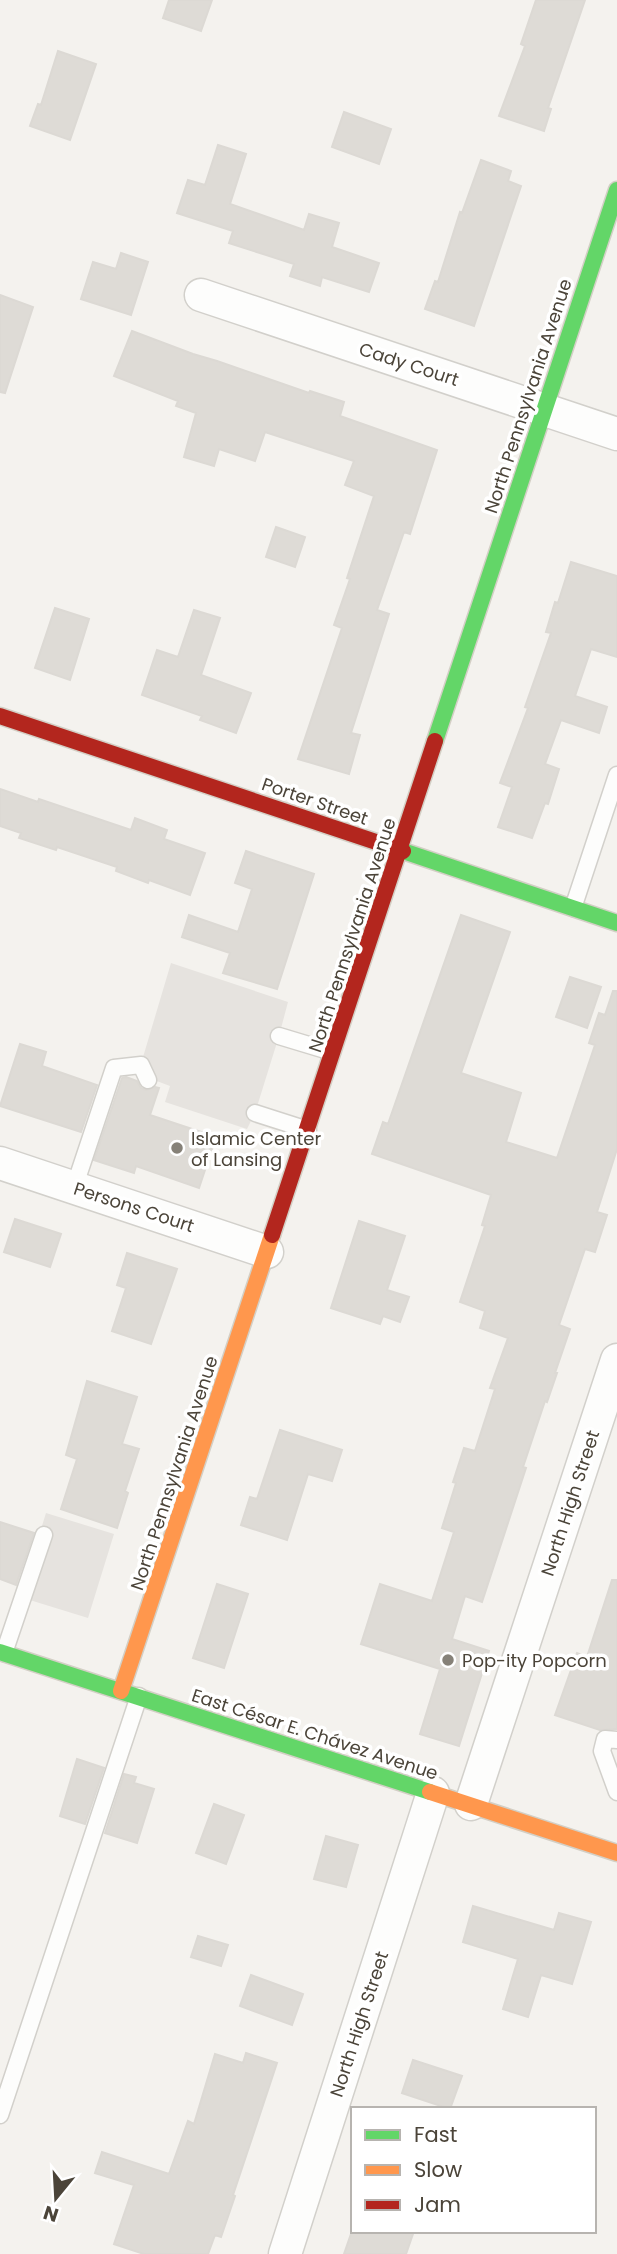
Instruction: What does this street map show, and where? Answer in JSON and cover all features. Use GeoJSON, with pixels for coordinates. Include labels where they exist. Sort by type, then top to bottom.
{"type":"FeatureCollection","features":[{"type":"Feature","properties":{"kind":"street","name":"North Pennsylvania Avenue"},"geometry":{"type":"LineString","coordinates":[[121,1691],[617,190]]}},
{"type":"Feature","properties":{"kind":"street","name":"Cady Court"},"geometry":{"type":"LineString","coordinates":[[201,295],[617,434]]}},
{"type":"Feature","properties":{"kind":"street","name":"Porter Street"},"geometry":{"type":"LineString","coordinates":[[0,716],[617,923]]}},
{"type":"Feature","properties":{"kind":"street","name":"Persons Court"},"geometry":{"type":"LineString","coordinates":[[0,1163],[267,1252]]}},
{"type":"Feature","properties":{"kind":"street","name":"North High Street"},"geometry":{"type":"LineString","coordinates":[[471,1804],[617,1360]]}},
{"type":"Feature","properties":{"kind":"street","name":"East César E. Chávez Avenue"},"geometry":{"type":"LineString","coordinates":[[2,1652],[616,1850]]}},
{"type":"Feature","properties":{"kind":"street","name":"North High Street"},"geometry":{"type":"LineString","coordinates":[[285,2254],[433,1793]]}},
{"type":"Feature","properties":{"kind":"lane"},"geometry":{"type":"LineString","coordinates":[[573,908],[617,775]]}},
{"type":"Feature","properties":{"kind":"lane"},"geometry":{"type":"LineString","coordinates":[[279,1036],[334,1053]]}},
{"type":"Feature","properties":{"kind":"lane"},"geometry":{"type":"LineString","coordinates":[[74,1188],[114,1068],[141,1065],[148,1080]]}},
{"type":"Feature","properties":{"kind":"lane"},"geometry":{"type":"LineString","coordinates":[[255,1113],[308,1130]]}},
{"type":"Feature","properties":{"kind":"lane"},"geometry":{"type":"LineString","coordinates":[[2,1652],[44,1535]]}},
{"type":"Feature","properties":{"kind":"lane"},"geometry":{"type":"LineString","coordinates":[[0,2115],[139,1696]]}},
{"type":"Feature","properties":{"kind":"lane"},"geometry":{"type":"LineString","coordinates":[[617,1740],[605,1739],[603,1744],[603,1751],[613,1769],[617,1792]]}},
{"type":"Feature","properties":{"kind":"shaded area"},"geometry":{"type":"Polygon","coordinates":[[[171,963],[288,1002],[255,1113],[247,1129],[165,1102],[170,1086],[138,1074],[171,963]]]}},
{"type":"Feature","properties":{"kind":"shaded area"},"geometry":{"type":"Polygon","coordinates":[[[46,1513],[114,1534],[88,1618],[20,1597],[46,1513]]]}},
{"type":"Feature","properties":{"kind":"building"},"geometry":{"type":"Polygon","coordinates":[[[169,0],[212,0],[201,31],[163,18],[169,0]]]}},
{"type":"Feature","properties":{"kind":"building"},"geometry":{"type":"Polygon","coordinates":[[[536,0],[585,0],[548,108],[551,109],[544,131],[499,116],[525,46],[521,44],[536,0]]]}},
{"type":"Feature","properties":{"kind":"building"},"geometry":{"type":"Polygon","coordinates":[[[58,51],[96,64],[70,140],[30,126],[38,104],[41,105],[58,51]]]}},
{"type":"Feature","properties":{"kind":"building"},"geometry":{"type":"Polygon","coordinates":[[[344,112],[391,129],[379,164],[332,147],[344,112]]]}},
{"type":"Feature","properties":{"kind":"building"},"geometry":{"type":"Polygon","coordinates":[[[218,145],[246,154],[230,204],[304,230],[309,214],[339,223],[332,247],[379,263],[369,292],[322,277],[320,286],[290,276],[294,264],[229,243],[233,231],[177,213],[188,180],[205,185],[218,145]]]}},
{"type":"Feature","properties":{"kind":"building"},"geometry":{"type":"Polygon","coordinates":[[[481,160],[511,171],[508,181],[521,186],[474,326],[425,309],[435,281],[438,282],[460,212],[462,213],[481,160]]]}},
{"type":"Feature","properties":{"kind":"building"},"geometry":{"type":"Polygon","coordinates":[[[121,253],[148,262],[131,315],[81,299],[93,262],[116,269],[121,253]]]}},
{"type":"Feature","properties":{"kind":"building"},"geometry":{"type":"Polygon","coordinates":[[[0,295],[33,307],[5,393],[0,392],[0,295]]]}},
{"type":"Feature","properties":{"kind":"building"},"geometry":{"type":"Polygon","coordinates":[[[132,331],[309,393],[310,391],[344,402],[340,416],[437,450],[410,534],[404,532],[377,610],[389,614],[351,733],[360,735],[349,774],[298,759],[342,628],[334,625],[374,496],[345,485],[354,461],[265,432],[255,461],[219,449],[214,466],[184,457],[196,413],[176,406],[178,401],[114,376],[132,331]]]}},
{"type":"Feature","properties":{"kind":"building"},"geometry":{"type":"Polygon","coordinates":[[[276,527],[305,537],[295,567],[266,557],[276,527]]]}},
{"type":"Feature","properties":{"kind":"building"},"geometry":{"type":"Polygon","coordinates":[[[571,562],[617,576],[617,657],[591,649],[575,696],[607,707],[599,733],[561,720],[545,764],[559,769],[548,804],[545,803],[532,838],[498,827],[512,787],[500,783],[528,708],[525,707],[551,633],[546,632],[571,562]]]}},
{"type":"Feature","properties":{"kind":"building"},"geometry":{"type":"Polygon","coordinates":[[[55,608],[89,619],[70,680],[35,668],[55,608]]]}},
{"type":"Feature","properties":{"kind":"building"},"geometry":{"type":"Polygon","coordinates":[[[194,610],[220,618],[201,675],[251,693],[236,733],[200,720],[202,716],[142,695],[157,650],[178,657],[194,610]]]}},
{"type":"Feature","properties":{"kind":"building"},"geometry":{"type":"Polygon","coordinates":[[[0,789],[38,802],[39,799],[131,830],[135,818],[167,830],[164,839],[205,853],[190,895],[149,880],[148,883],[116,871],[117,867],[57,847],[56,850],[19,838],[21,833],[0,826],[0,789]]]}},
{"type":"Feature","properties":{"kind":"building"},"geometry":{"type":"Polygon","coordinates":[[[246,851],[314,874],[277,989],[223,973],[230,953],[182,937],[189,915],[238,932],[252,889],[235,883],[246,851]]]}},
{"type":"Feature","properties":{"kind":"building"},"geometry":{"type":"Polygon","coordinates":[[[461,915],[510,932],[461,1073],[521,1093],[506,1142],[557,1158],[595,1045],[589,1043],[599,1013],[605,1015],[613,991],[617,991],[617,1149],[597,1212],[607,1215],[595,1252],[585,1249],[559,1325],[570,1329],[523,1467],[526,1468],[482,1602],[465,1596],[452,1639],[489,1651],[459,1746],[420,1734],[440,1669],[361,1644],[380,1584],[432,1601],[454,1532],[442,1528],[456,1483],[453,1482],[464,1448],[475,1451],[495,1389],[490,1388],[508,1338],[480,1328],[485,1311],[460,1302],[485,1226],[482,1225],[491,1195],[372,1154],[383,1122],[388,1124],[461,915]]]}},
{"type":"Feature","properties":{"kind":"building"},"geometry":{"type":"Polygon","coordinates":[[[570,977],[601,987],[587,1028],[556,1017],[570,977]]]}},
{"type":"Feature","properties":{"kind":"building"},"geometry":{"type":"Polygon","coordinates":[[[20,1044],[46,1052],[42,1066],[97,1085],[81,1132],[0,1106],[20,1044]]]}},
{"type":"Feature","properties":{"kind":"building"},"geometry":{"type":"Polygon","coordinates":[[[122,1078],[137,1081],[141,1088],[146,1090],[159,1088],[150,1115],[216,1137],[199,1188],[136,1166],[134,1173],[94,1160],[122,1078]]]}},
{"type":"Feature","properties":{"kind":"building"},"geometry":{"type":"Polygon","coordinates":[[[15,1219],[61,1234],[50,1267],[4,1252],[15,1219]]]}},
{"type":"Feature","properties":{"kind":"building"},"geometry":{"type":"Polygon","coordinates":[[[359,1221],[405,1236],[387,1290],[409,1297],[400,1322],[383,1316],[380,1324],[331,1308],[359,1221]]]}},
{"type":"Feature","properties":{"kind":"building"},"geometry":{"type":"Polygon","coordinates":[[[127,1253],[177,1269],[151,1344],[112,1331],[126,1288],[117,1285],[127,1253]]]}},
{"type":"Feature","properties":{"kind":"building"},"geometry":{"type":"Polygon","coordinates":[[[87,1381],[137,1397],[122,1444],[139,1449],[125,1491],[128,1493],[117,1528],[61,1509],[77,1459],[66,1455],[87,1381]]]}},
{"type":"Feature","properties":{"kind":"building"},"geometry":{"type":"Polygon","coordinates":[[[280,1430],[342,1450],[332,1481],[308,1474],[287,1540],[241,1525],[250,1497],[257,1499],[280,1430]]]}},
{"type":"Feature","properties":{"kind":"building"},"geometry":{"type":"Polygon","coordinates":[[[0,1522],[34,1533],[16,1585],[0,1579],[0,1522]]]}},
{"type":"Feature","properties":{"kind":"building"},"geometry":{"type":"Polygon","coordinates":[[[612,1580],[617,1580],[617,1729],[600,1730],[555,1715],[577,1653],[587,1657],[612,1580]]]}},
{"type":"Feature","properties":{"kind":"building"},"geometry":{"type":"Polygon","coordinates":[[[217,1584],[248,1594],[224,1668],[193,1658],[217,1584]]]}},
{"type":"Feature","properties":{"kind":"building"},"geometry":{"type":"Polygon","coordinates":[[[77,1759],[104,1768],[85,1824],[60,1816],[77,1759]]]}},
{"type":"Feature","properties":{"kind":"building"},"geometry":{"type":"Polygon","coordinates":[[[124,1774],[136,1777],[134,1783],[154,1789],[137,1843],[105,1833],[124,1774]]]}},
{"type":"Feature","properties":{"kind":"building"},"geometry":{"type":"Polygon","coordinates":[[[214,1804],[244,1815],[226,1864],[196,1853],[214,1804]]]}},
{"type":"Feature","properties":{"kind":"building"},"geometry":{"type":"Polygon","coordinates":[[[326,1836],[358,1845],[346,1887],[314,1879],[326,1836]]]}},
{"type":"Feature","properties":{"kind":"building"},"geometry":{"type":"Polygon","coordinates":[[[473,1906],[554,1930],[559,1913],[591,1922],[572,1984],[541,1975],[528,2017],[503,2009],[518,1959],[463,1942],[473,1906]]]}},
{"type":"Feature","properties":{"kind":"building"},"geometry":{"type":"Polygon","coordinates":[[[198,1936],[228,1945],[221,1966],[191,1957],[198,1936]]]}},
{"type":"Feature","properties":{"kind":"building"},"geometry":{"type":"Polygon","coordinates":[[[251,1975],[303,1994],[292,2025],[240,2006],[251,1975]]]}},
{"type":"Feature","properties":{"kind":"building"},"geometry":{"type":"Polygon","coordinates":[[[246,2053],[277,2063],[221,2237],[215,2235],[208,2254],[144,2254],[114,2244],[134,2185],[95,2173],[102,2152],[169,2174],[188,2121],[194,2124],[215,2054],[243,2063],[246,2053]]]}},
{"type":"Feature","properties":{"kind":"building"},"geometry":{"type":"Polygon","coordinates":[[[413,2060],[462,2076],[451,2107],[402,2093],[413,2060]]]}},
{"type":"Feature","properties":{"kind":"building"},"geometry":{"type":"Polygon","coordinates":[[[351,2233],[413,2233],[406,2254],[344,2254],[351,2233]]]}},
{"type":"Feature","properties":{"kind":"traffic: fast"},"geometry":{"type":"LineString","coordinates":[[435,741],[617,190]]}},
{"type":"Feature","properties":{"kind":"traffic: fast"},"geometry":{"type":"LineString","coordinates":[[403,851],[617,923]]}},
{"type":"Feature","properties":{"kind":"traffic: fast"},"geometry":{"type":"LineString","coordinates":[[0,1652],[430,1792]]}},
{"type":"Feature","properties":{"kind":"traffic: slow"},"geometry":{"type":"LineString","coordinates":[[121,1691],[272,1235]]}},
{"type":"Feature","properties":{"kind":"traffic: slow"},"geometry":{"type":"LineString","coordinates":[[430,1792],[617,1853]]}},
{"type":"Feature","properties":{"kind":"traffic: jam"},"geometry":{"type":"LineString","coordinates":[[0,716],[403,851]]}},
{"type":"Feature","properties":{"kind":"traffic: jam"},"geometry":{"type":"LineString","coordinates":[[272,1235],[435,741]]}},
{"type":"Feature","properties":{"kind":"place","name":"Islamic Center of Lansing"},"geometry":{"type":"Point","coordinates":[177,1148]}},
{"type":"Feature","properties":{"kind":"place","name":"Pop-ity Popcorn"},"geometry":{"type":"Point","coordinates":[448,1660]}}]}
